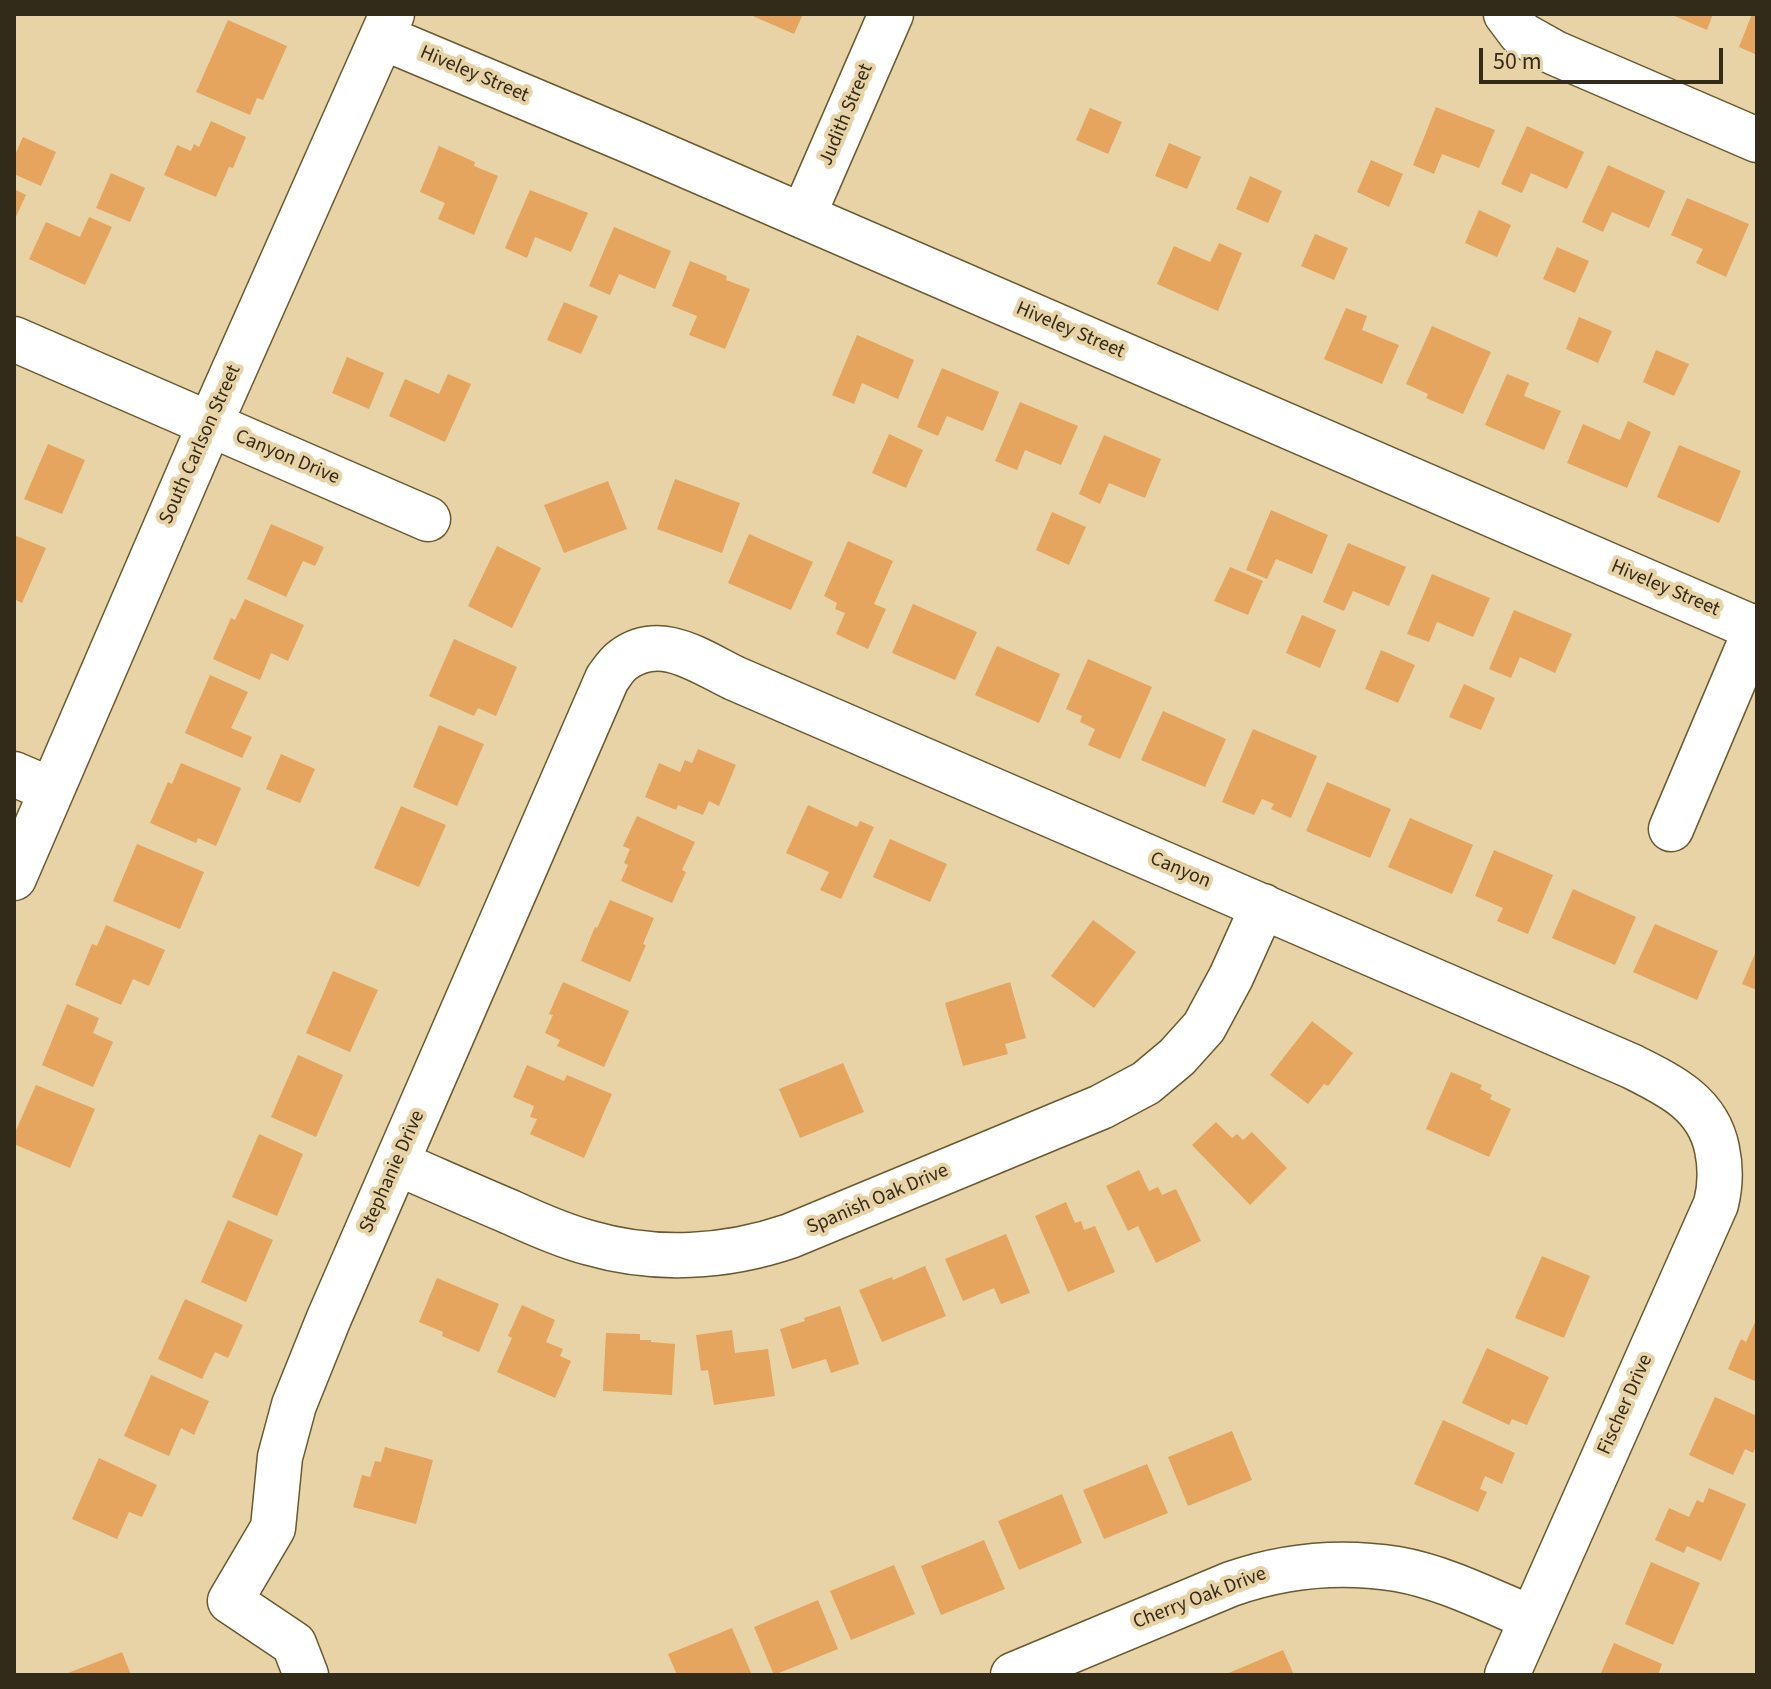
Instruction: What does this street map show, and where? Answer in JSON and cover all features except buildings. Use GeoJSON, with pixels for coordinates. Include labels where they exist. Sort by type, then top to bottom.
{"type":"FeatureCollection","features":[{"type":"Feature","properties":{"kind":"street","name":"Judith Street"},"geometry":{"type":"LineString","coordinates":[[803,216],[891,14]]}},
{"type":"Feature","properties":{"kind":"street"},"geometry":{"type":"LineString","coordinates":[[1506,14],[1521,34],[1555,53],[1757,140]]}},
{"type":"Feature","properties":{"kind":"street","name":"Hiveley Street"},"geometry":{"type":"LineString","coordinates":[[387,26],[632,142],[1756,628]]}},
{"type":"Feature","properties":{"kind":"street","name":"South Carlson Street"},"geometry":{"type":"LineString","coordinates":[[14,878],[32,782],[210,424],[387,26]]}},
{"type":"Feature","properties":{"kind":"street","name":"Canyon Drive"},"geometry":{"type":"LineString","coordinates":[[14,339],[428,519]]}},
{"type":"Feature","properties":{"kind":"street"},"geometry":{"type":"LineString","coordinates":[[1671,829],[1756,628]]}},
{"type":"Feature","properties":{"kind":"street","name":"Canyon"},"geometry":{"type":"LineString","coordinates":[[631,655],[661,647],[679,651],[748,685],[1263,906],[1665,1083],[1692,1102],[1712,1130]]}},
{"type":"Feature","properties":{"kind":"street","name":"Stephanie Drive"},"geometry":{"type":"LineString","coordinates":[[306,1675],[294,1644],[230,1601],[273,1528],[280,1457],[294,1405],[329,1318],[607,679],[622,660],[631,655]]}},
{"type":"Feature","properties":{"kind":"street","name":"Spanish Oak Drive"},"geometry":{"type":"LineString","coordinates":[[397,1163],[539,1225],[590,1243],[631,1252],[677,1255],[723,1253],[768,1244],[1101,1107],[1146,1083],[1177,1057],[1204,1027],[1263,906]]}},
{"type":"Feature","properties":{"kind":"street","name":"Fischer Drive"},"geometry":{"type":"LineString","coordinates":[[1507,1675],[1716,1204],[1721,1170],[1712,1130]]}},
{"type":"Feature","properties":{"kind":"street","name":"Cherry Oak Drive"},"geometry":{"type":"LineString","coordinates":[[1013,1675],[1231,1584],[1286,1568],[1345,1564],[1398,1570],[1449,1584],[1531,1618]]}}]}
